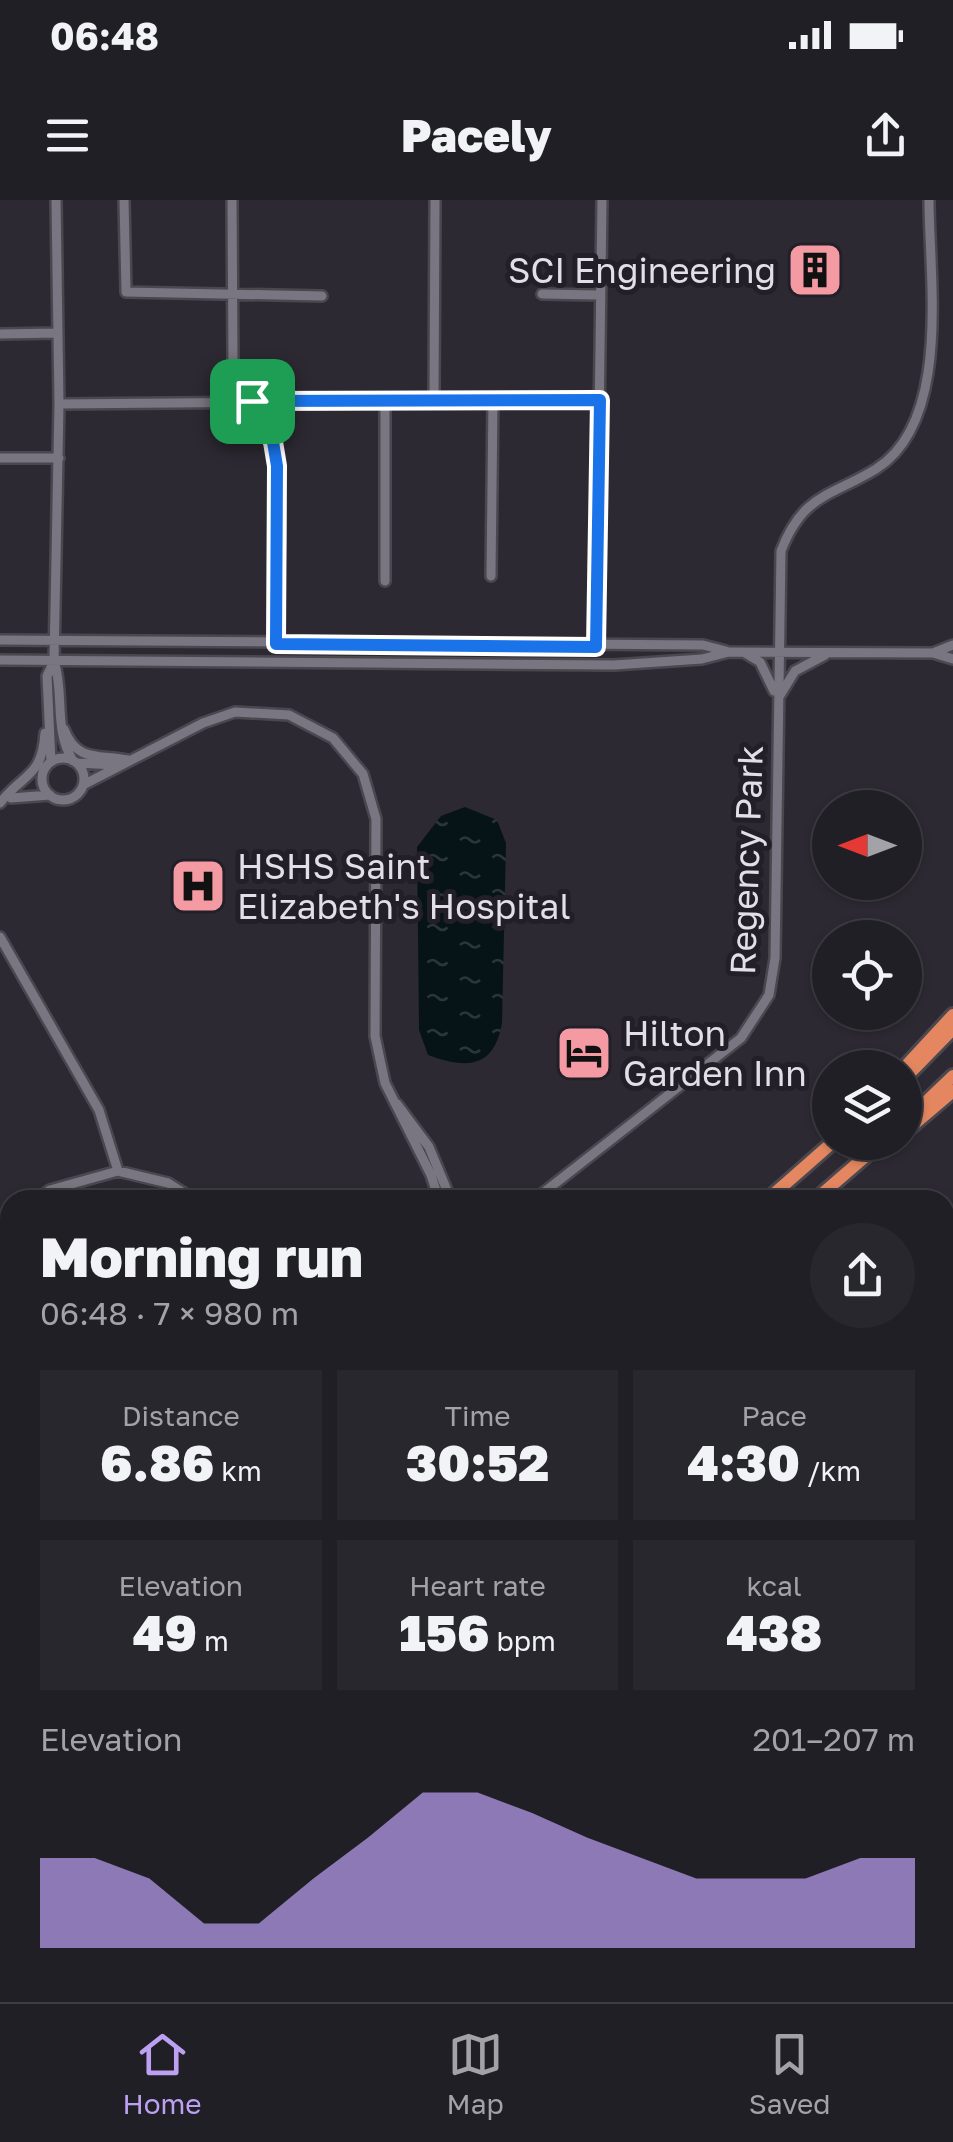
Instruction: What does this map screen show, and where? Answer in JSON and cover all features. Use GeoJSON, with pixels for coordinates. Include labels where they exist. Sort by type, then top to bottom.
{"type":"FeatureCollection","features":[{"type":"Feature","properties":{"kind":"highway"},"geometry":{"type":"LineString","coordinates":[[920,1050],[953,1014]]}},
{"type":"Feature","properties":{"kind":"highway"},"geometry":{"type":"LineString","coordinates":[[922,1061],[953,1029]]}},
{"type":"Feature","properties":{"kind":"highway"},"geometry":{"type":"LineString","coordinates":[[922,1106],[953,1076]]}},
{"type":"Feature","properties":{"kind":"highway"},"geometry":{"type":"LineString","coordinates":[[922,1117],[953,1091]]}},
{"type":"Feature","properties":{"kind":"highway"},"geometry":{"type":"LineString","coordinates":[[778,1190],[813,1160]]}},
{"type":"Feature","properties":{"kind":"highway"},"geometry":{"type":"LineString","coordinates":[[828,1190],[862,1160]]}},
{"type":"Feature","properties":{"kind":"highway"},"geometry":{"type":"LineString","coordinates":[[843,1178],[873,1160]]}},
{"type":"Feature","properties":{"kind":"street"},"geometry":{"type":"LineString","coordinates":[[56,200],[59,458],[54,661],[59,676],[63,743],[83,785]]}},
{"type":"Feature","properties":{"kind":"street"},"geometry":{"type":"LineString","coordinates":[[124,200],[126,292],[322,296]]}},
{"type":"Feature","properties":{"kind":"street"},"geometry":{"type":"LineString","coordinates":[[232,200],[233,361],[273,442],[277,466],[276,644]]}},
{"type":"Feature","properties":{"kind":"street"},"geometry":{"type":"LineString","coordinates":[[434,400],[435,200]]}},
{"type":"Feature","properties":{"kind":"street"},"geometry":{"type":"LineString","coordinates":[[596,647],[602,200]]}},
{"type":"Feature","properties":{"kind":"street","name":"Regency Park"},"geometry":{"type":"LineString","coordinates":[[547,1190],[741,1038],[761,1013],[774,977],[775,958],[778,569],[788,533],[823,493],[881,465],[905,440],[923,406],[929,360],[929,200]]}},
{"type":"Feature","properties":{"kind":"street"},"geometry":{"type":"LineString","coordinates":[[542,294],[598,295]]}},
{"type":"Feature","properties":{"kind":"street"},"geometry":{"type":"LineString","coordinates":[[0,334],[58,333]]}},
{"type":"Feature","properties":{"kind":"street"},"geometry":{"type":"LineString","coordinates":[[491,576],[493,399]]}},
{"type":"Feature","properties":{"kind":"street"},"geometry":{"type":"LineString","coordinates":[[59,404],[600,400]]}},
{"type":"Feature","properties":{"kind":"street"},"geometry":{"type":"LineString","coordinates":[[385,401],[385,581]]}},
{"type":"Feature","properties":{"kind":"street"},"geometry":{"type":"LineString","coordinates":[[0,458],[59,458]]}},
{"type":"Feature","properties":{"kind":"street"},"geometry":{"type":"LineString","coordinates":[[0,640],[703,645],[729,652]]}},
{"type":"Feature","properties":{"kind":"street"},"geometry":{"type":"LineString","coordinates":[[933,653],[953,646]]}},
{"type":"Feature","properties":{"kind":"street"},"geometry":{"type":"LineString","coordinates":[[0,660],[614,665],[729,652],[933,653],[953,660]]}},
{"type":"Feature","properties":{"kind":"street"},"geometry":{"type":"LineString","coordinates":[[743,652],[760,662],[778,699]]}},
{"type":"Feature","properties":{"kind":"street"},"geometry":{"type":"LineString","coordinates":[[778,699],[796,670],[832,652]]}},
{"type":"Feature","properties":{"kind":"street"},"geometry":{"type":"LineString","coordinates":[[0,803],[44,774],[51,762],[47,676],[54,661]]}},
{"type":"Feature","properties":{"kind":"street"},"geometry":{"type":"LineString","coordinates":[[11,798],[72,798],[83,785],[215,718],[254,710],[305,721],[332,738],[356,762],[369,787],[376,819],[377,1054],[384,1083],[430,1147],[447,1190]]}},
{"type":"Feature","properties":{"kind":"street"},"geometry":{"type":"LineString","coordinates":[[59,722],[70,742],[86,756],[127,763]]}},
{"type":"Feature","properties":{"kind":"street"},"geometry":{"type":"LineString","coordinates":[[0,803],[40,764],[48,725]]}},
{"type":"Feature","properties":{"kind":"street"},"geometry":{"type":"LineString","coordinates":[[51,762],[127,763]]}},
{"type":"Feature","properties":{"kind":"street"},"geometry":{"type":"LineString","coordinates":[[44,774],[50,795]]}},
{"type":"Feature","properties":{"kind":"street"},"geometry":{"type":"LineString","coordinates":[[0,937],[99,1110],[118,1172]]}},
{"type":"Feature","properties":{"kind":"street"},"geometry":{"type":"LineString","coordinates":[[397,1104],[435,1190]]}},
{"type":"Feature","properties":{"kind":"street"},"geometry":{"type":"LineString","coordinates":[[61,1190],[118,1172],[178,1190]]}},
{"type":"Feature","properties":{"kind":"water"},"geometry":{"type":"Polygon","coordinates":[[[465,807],[497,820],[506,843],[502,1023],[498,1038],[485,1057],[466,1063],[428,1055],[419,1030],[417,847],[441,816],[465,807]]]}},
{"type":"Feature","properties":{"kind":"place","name":"SCI Engineering"},"geometry":{"type":"Point","coordinates":[815,270]}},
{"type":"Feature","properties":{"kind":"place","name":"HSHS Saint Elizabeth's Hospital"},"geometry":{"type":"Point","coordinates":[198,886]}},
{"type":"Feature","properties":{"kind":"place","name":"Hilton Garden Inn"},"geometry":{"type":"Point","coordinates":[584,1053]}},
{"type":"Feature","properties":{"kind":"route"},"geometry":{"type":"LineString","coordinates":[[600,400],[596,647],[276,644],[277,466],[273,442],[252,401],[600,400]]}}]}
